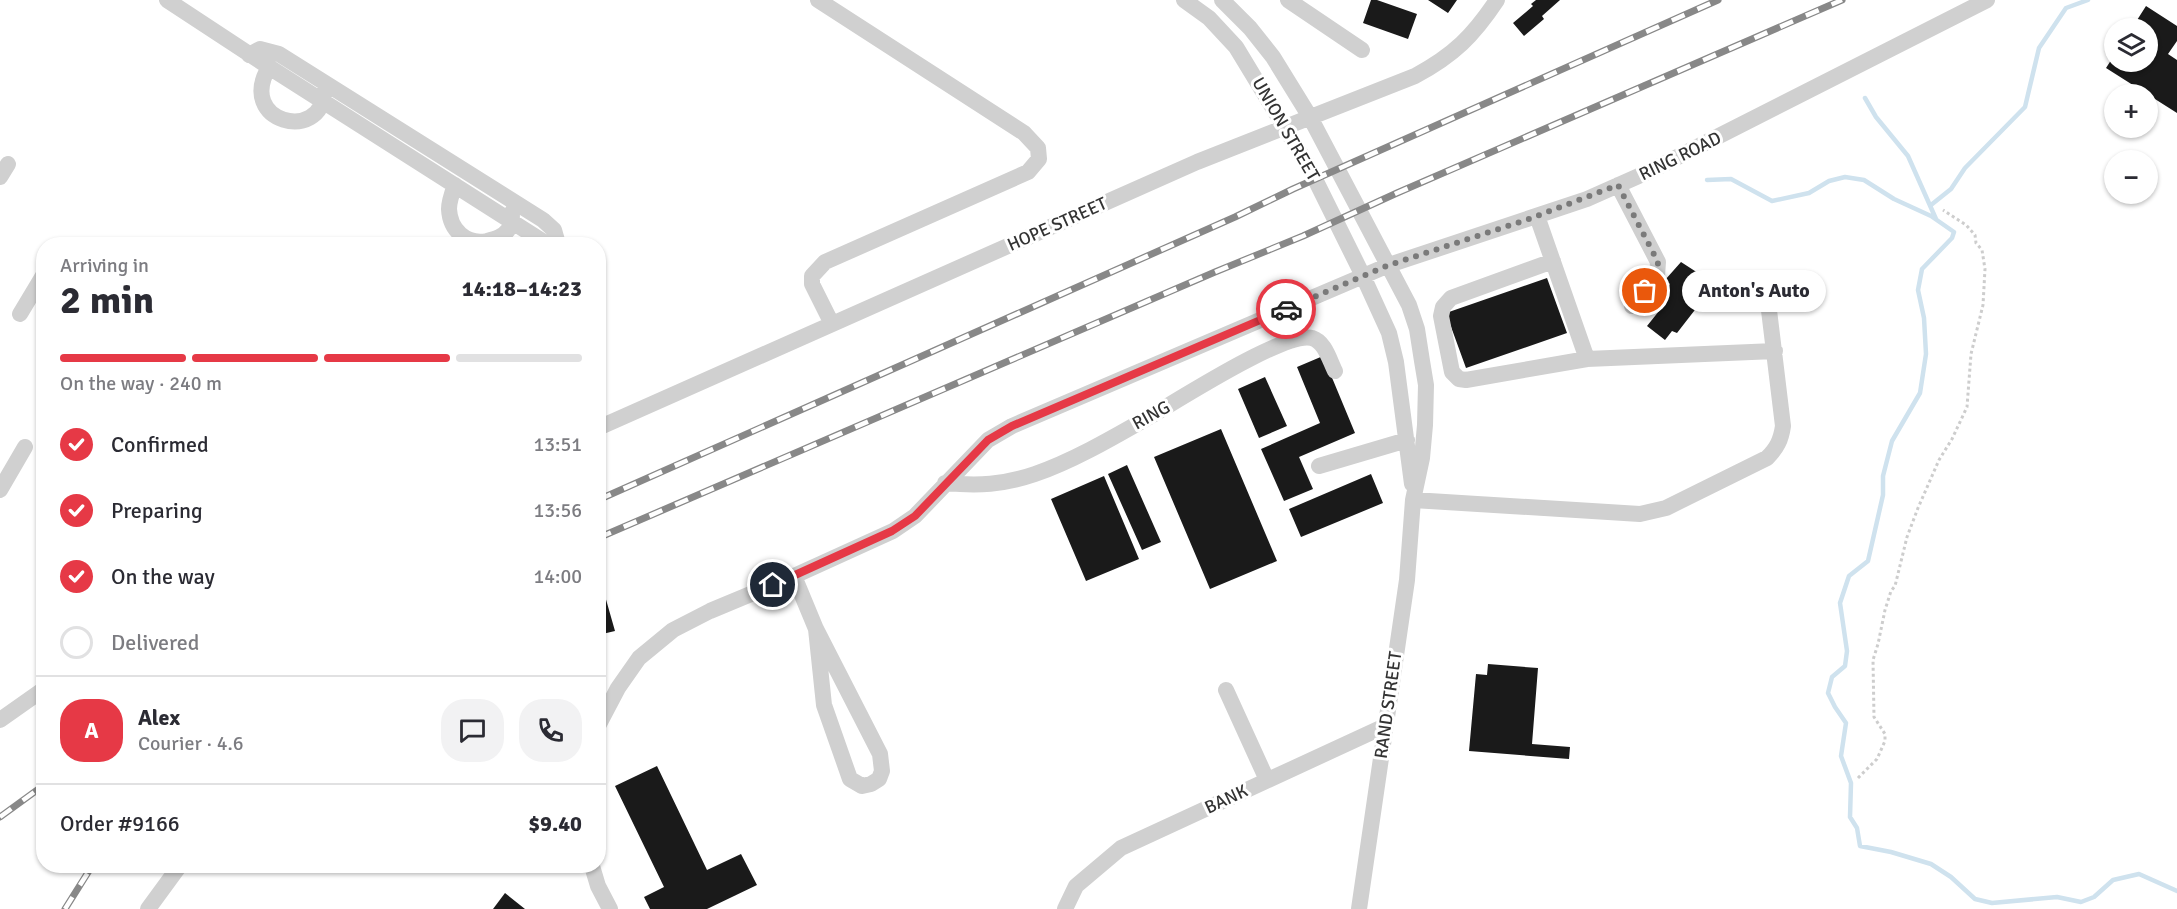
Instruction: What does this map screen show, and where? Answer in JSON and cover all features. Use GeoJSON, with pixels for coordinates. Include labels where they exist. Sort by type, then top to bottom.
{"type":"FeatureCollection","features":[{"type":"Feature","properties":{"kind":"street"},"geometry":{"type":"LineString","coordinates":[[167,0],[249,55],[536,237]]}},
{"type":"Feature","properties":{"kind":"street"},"geometry":{"type":"LineString","coordinates":[[818,0],[1024,133],[1035,142],[1039,159],[1028,172],[825,262],[812,276],[812,284],[832,324]]}},
{"type":"Feature","properties":{"kind":"street","name":"UNION STREET"},"geometry":{"type":"LineString","coordinates":[[1184,0],[1209,18],[1236,47],[1310,169],[1363,276]]}},
{"type":"Feature","properties":{"kind":"street","name":"UNION STREET"},"geometry":{"type":"LineString","coordinates":[[1222,0],[1251,28],[1310,117],[1389,265]]}},
{"type":"Feature","properties":{"kind":"street"},"geometry":{"type":"LineString","coordinates":[[1288,0],[1362,50]]}},
{"type":"Feature","properties":{"kind":"street","name":"HOPE STREET"},"geometry":{"type":"LineString","coordinates":[[606,424],[1197,162],[1389,88],[1435,65],[1458,48],[1477,29],[1497,0]]}},
{"type":"Feature","properties":{"kind":"street","name":"RING ROAD"},"geometry":{"type":"LineString","coordinates":[[606,711],[618,688],[639,658],[673,630],[710,611],[892,531],[915,516],[988,440],[1012,426],[1389,265],[1538,216],[1618,185],[1650,171],[1987,0]]}},
{"type":"Feature","properties":{"kind":"street"},"geometry":{"type":"LineString","coordinates":[[249,55],[260,49],[271,50],[548,224],[554,230],[556,237]]}},
{"type":"Feature","properties":{"kind":"street"},"geometry":{"type":"LineString","coordinates":[[269,67],[263,76],[262,97],[266,108],[280,120],[296,122],[310,118],[324,102],[324,82]]}},
{"type":"Feature","properties":{"kind":"street"},"geometry":{"type":"LineString","coordinates":[[423,165],[433,151]]}},
{"type":"Feature","properties":{"kind":"street"},"geometry":{"type":"LineString","coordinates":[[454,185],[449,209],[454,227],[464,237]]}},
{"type":"Feature","properties":{"kind":"street"},"geometry":{"type":"LineString","coordinates":[[1618,185],[1658,262],[1657,276],[1632,306]]}},
{"type":"Feature","properties":{"kind":"street"},"geometry":{"type":"LineString","coordinates":[[500,237],[508,231],[512,222],[512,201]]}},
{"type":"Feature","properties":{"kind":"street"},"geometry":{"type":"LineString","coordinates":[[1538,216],[1587,359]]}},
{"type":"Feature","properties":{"kind":"street"},"geometry":{"type":"LineString","coordinates":[[1553,261],[1451,298],[1443,306],[1441,316],[1452,372],[1459,379],[1466,381],[1587,359],[1775,351]]}},
{"type":"Feature","properties":{"kind":"street","name":"RAND STREET"},"geometry":{"type":"LineString","coordinates":[[1359,909],[1407,580],[1413,500],[1422,458],[1426,385],[1417,330],[1409,305],[1389,265]]}},
{"type":"Feature","properties":{"kind":"street","name":"RAND STREET"},"geometry":{"type":"LineString","coordinates":[[1363,276],[1389,333],[1396,362],[1413,500]]}},
{"type":"Feature","properties":{"kind":"street"},"geometry":{"type":"LineString","coordinates":[[20,314],[36,287]]}},
{"type":"Feature","properties":{"kind":"street"},"geometry":{"type":"LineString","coordinates":[[1413,500],[1640,514],[1666,508],[1767,458],[1776,450],[1784,426],[1768,302]]}},
{"type":"Feature","properties":{"kind":"street","name":"RING"},"geometry":{"type":"LineString","coordinates":[[945,483],[976,486],[1005,483],[1037,473],[1148,418],[1221,374],[1271,349],[1300,338],[1319,341],[1335,371]]}},
{"type":"Feature","properties":{"kind":"street"},"geometry":{"type":"LineString","coordinates":[[1319,466],[1407,440]]}},
{"type":"Feature","properties":{"kind":"street"},"geometry":{"type":"LineString","coordinates":[[0,490],[25,447]]}},
{"type":"Feature","properties":{"kind":"street"},"geometry":{"type":"LineString","coordinates":[[794,576],[816,629],[880,753],[882,771],[879,779],[871,784],[862,786],[850,779],[839,752],[824,705],[816,629]]}},
{"type":"Feature","properties":{"kind":"street"},"geometry":{"type":"LineString","coordinates":[[1226,690],[1267,780]]}},
{"type":"Feature","properties":{"kind":"street"},"geometry":{"type":"LineString","coordinates":[[0,720],[36,695]]}},
{"type":"Feature","properties":{"kind":"street","name":"BANK"},"geometry":{"type":"LineString","coordinates":[[1065,909],[1076,886],[1121,848],[1385,726]]}},
{"type":"Feature","properties":{"kind":"street"},"geometry":{"type":"LineString","coordinates":[[148,909],[174,873]]}},
{"type":"Feature","properties":{"kind":"street"},"geometry":{"type":"LineString","coordinates":[[594,873],[607,908]]}},
{"type":"Feature","properties":{"kind":"path"},"geometry":{"type":"LineString","coordinates":[[1858,778],[1877,759],[1885,741],[1885,734],[1874,717],[1873,660],[1885,610],[1895,586],[1907,537],[1918,508],[1939,460],[1967,407],[1971,354],[1983,305],[1985,269],[1982,250],[1976,243],[1975,235],[1966,225],[1943,210]]}},
{"type":"Feature","properties":{"kind":"building"},"geometry":{"type":"Polygon","coordinates":[[[1371,0],[1417,14],[1408,39],[1363,23],[1371,0]]]}},
{"type":"Feature","properties":{"kind":"building"},"geometry":{"type":"Polygon","coordinates":[[[1428,0],[1457,0],[1448,13],[1428,0]]]}},
{"type":"Feature","properties":{"kind":"building"},"geometry":{"type":"Polygon","coordinates":[[[1536,0],[1560,0],[1542,16],[1544,19],[1524,36],[1513,23],[1533,6],[1531,4],[1536,0]]]}},
{"type":"Feature","properties":{"kind":"building"},"geometry":{"type":"Polygon","coordinates":[[[2146,6],[2177,26],[2177,41],[2168,54],[2177,60],[2177,113],[2158,101],[2158,84],[2131,84],[2112,72],[2158,72],[2158,18],[2138,18],[2146,6]]]}},
{"type":"Feature","properties":{"kind":"building"},"geometry":{"type":"Polygon","coordinates":[[[1681,262],[1715,284],[1677,333],[1672,331],[1665,340],[1647,326],[1667,301],[1660,294],[1670,284],[1665,280],[1681,262]]]}},
{"type":"Feature","properties":{"kind":"building"},"geometry":{"type":"Polygon","coordinates":[[[1547,278],[1567,333],[1466,368],[1446,313],[1547,278]]]}},
{"type":"Feature","properties":{"kind":"building"},"geometry":{"type":"Polygon","coordinates":[[[1323,356],[1355,433],[1299,457],[1313,489],[1284,501],[1261,449],[1320,423],[1297,367],[1323,356]]]}},
{"type":"Feature","properties":{"kind":"building"},"geometry":{"type":"Polygon","coordinates":[[[1265,377],[1287,426],[1259,438],[1238,389],[1265,377]]]}},
{"type":"Feature","properties":{"kind":"building"},"geometry":{"type":"Polygon","coordinates":[[[1221,429],[1277,561],[1210,589],[1154,457],[1221,429]]]}},
{"type":"Feature","properties":{"kind":"building"},"geometry":{"type":"Polygon","coordinates":[[[1127,465],[1161,542],[1142,550],[1108,474],[1127,465]]]}},
{"type":"Feature","properties":{"kind":"building"},"geometry":{"type":"Polygon","coordinates":[[[1371,474],[1383,503],[1301,537],[1289,509],[1371,474]]]}},
{"type":"Feature","properties":{"kind":"building"},"geometry":{"type":"Polygon","coordinates":[[[1104,476],[1139,559],[1086,581],[1051,499],[1104,476]]]}},
{"type":"Feature","properties":{"kind":"building"},"geometry":{"type":"Polygon","coordinates":[[[606,600],[615,631],[606,633],[606,600]]]}},
{"type":"Feature","properties":{"kind":"building"},"geometry":{"type":"Polygon","coordinates":[[[1488,664],[1538,668],[1532,744],[1570,747],[1569,759],[1469,751],[1476,674],[1487,675],[1488,664]]]}},
{"type":"Feature","properties":{"kind":"building"},"geometry":{"type":"Polygon","coordinates":[[[657,766],[707,870],[741,854],[757,885],[707,909],[650,909],[644,897],[664,887],[615,786],[657,766]]]}},
{"type":"Feature","properties":{"kind":"building"},"geometry":{"type":"Polygon","coordinates":[[[505,893],[525,909],[493,909],[505,893]]]}},
{"type":"Feature","properties":{"kind":"waterway"},"geometry":{"type":"LineString","coordinates":[[1931,205],[1951,189],[1965,168],[2025,107],[2039,48],[2066,8],[2088,0]]}},
{"type":"Feature","properties":{"kind":"waterway"},"geometry":{"type":"LineString","coordinates":[[1865,98],[1876,117],[1908,156],[1936,219]]}},
{"type":"Feature","properties":{"kind":"waterway"},"geometry":{"type":"LineString","coordinates":[[1707,180],[1731,179],[1772,201],[1809,193],[1829,181],[1845,177],[1864,180],[1894,199],[1931,216],[1954,232],[1952,238],[1922,269],[1918,290],[1924,318],[1926,354],[1920,393],[1892,441],[1883,476],[1883,495],[1868,561],[1849,576],[1840,603],[1847,651],[1845,666],[1832,677],[1828,693],[1846,723],[1841,756],[1851,783],[1850,817],[1857,828],[1860,846],[1891,852],[1931,864],[1951,877],[1975,899],[1992,903],[2057,897],[2081,902],[2094,897],[2113,880],[2139,874],[2177,891]]}},
{"type":"Feature","properties":{"kind":"railway"},"geometry":{"type":"LineString","coordinates":[[606,496],[1718,0]]}},
{"type":"Feature","properties":{"kind":"railway"},"geometry":{"type":"LineString","coordinates":[[606,535],[1303,236],[1842,0]]}},
{"type":"Feature","properties":{"kind":"railway"},"geometry":{"type":"LineString","coordinates":[[0,817],[36,791]]}},
{"type":"Feature","properties":{"kind":"railway"},"geometry":{"type":"LineString","coordinates":[[65,909],[88,873]]}},
{"type":"Feature","properties":{"kind":"way so far"},"geometry":{"type":"LineString","coordinates":[[1286,309],[1389,265],[1587,199],[1618,185],[1658,262],[1657,276],[1645,291]]}},
{"type":"Feature","properties":{"kind":"place","name":"Anton's Auto"},"geometry":{"type":"Point","coordinates":[1645,291]}},
{"type":"Feature","properties":{"kind":"route"},"geometry":{"type":"LineString","coordinates":[[773,585],[892,531],[915,516],[988,440],[1012,426],[1286,309]]}}]}
